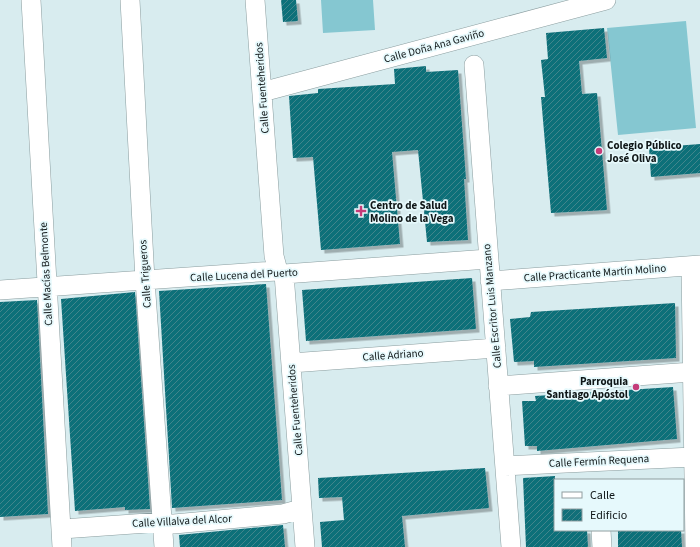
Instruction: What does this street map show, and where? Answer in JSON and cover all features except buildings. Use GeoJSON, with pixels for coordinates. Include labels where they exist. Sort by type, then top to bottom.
{"type":"FeatureCollection","features":[{"type":"Feature","properties":{"kind":"street","name":"Calle Macías Belmonte"},"geometry":{"type":"LineString","coordinates":[[31,0],[62,538]]}},
{"type":"Feature","properties":{"kind":"street","name":"Calle Trigueros"},"geometry":{"type":"LineString","coordinates":[[130,0],[145,280],[164,547]]}},
{"type":"Feature","properties":{"kind":"street","name":"Calle Fuenteheridos"},"geometry":{"type":"LineString","coordinates":[[255,0],[274,256],[281,272],[291,363],[305,547]]}},
{"type":"Feature","properties":{"kind":"street","name":"Calle Doña Ana Gaviño"},"geometry":{"type":"LineString","coordinates":[[262,92],[606,0]]}},
{"type":"Feature","properties":{"kind":"street","name":"Calle Escritor Luis Manzano"},"geometry":{"type":"LineString","coordinates":[[474,65],[511,547]]}},
{"type":"Feature","properties":{"kind":"street","name":"Calle Lucena del Puerto"},"geometry":{"type":"LineString","coordinates":[[0,290],[488,259]]}},
{"type":"Feature","properties":{"kind":"street","name":"Calle Practicante Martín Molino"},"geometry":{"type":"LineString","coordinates":[[490,281],[696,265]]}},
{"type":"Feature","properties":{"kind":"street"},"geometry":{"type":"LineString","coordinates":[[695,547],[692,372],[696,265]]}},
{"type":"Feature","properties":{"kind":"street","name":"Calle Adriano"},"geometry":{"type":"LineString","coordinates":[[291,363],[496,348]]}},
{"type":"Feature","properties":{"kind":"street"},"geometry":{"type":"LineString","coordinates":[[498,386],[692,372]]}},
{"type":"Feature","properties":{"kind":"street","name":"Calle Fermín Requena"},"geometry":{"type":"LineString","coordinates":[[505,466],[693,457]]}},
{"type":"Feature","properties":{"kind":"street","name":"Calle Villalva del Alcor"},"geometry":{"type":"LineString","coordinates":[[62,538],[162,522],[174,524],[284,514],[301,509]]}},
{"type":"Feature","properties":{"kind":"street"},"geometry":{"type":"LineString","coordinates":[[600,531],[602,547]]}},
{"type":"Feature","properties":{"kind":"shaded area"},"geometry":{"type":"Polygon","coordinates":[[[321,0],[373,0],[375,30],[323,33],[321,0]]]}},
{"type":"Feature","properties":{"kind":"shaded area"},"geometry":{"type":"Polygon","coordinates":[[[686,21],[696,128],[618,135],[607,28],[686,21]]]}},
{"type":"Feature","properties":{"kind":"place","name":"Colegio Público José Oliva"},"geometry":{"type":"Point","coordinates":[599,151]}},
{"type":"Feature","properties":{"kind":"place","name":"Centro de Salud Molino de la Vega"},"geometry":{"type":"Point","coordinates":[361,211]}},
{"type":"Feature","properties":{"kind":"place","name":"Parroquia Santiago Apóstol"},"geometry":{"type":"Point","coordinates":[636,387]}}]}
